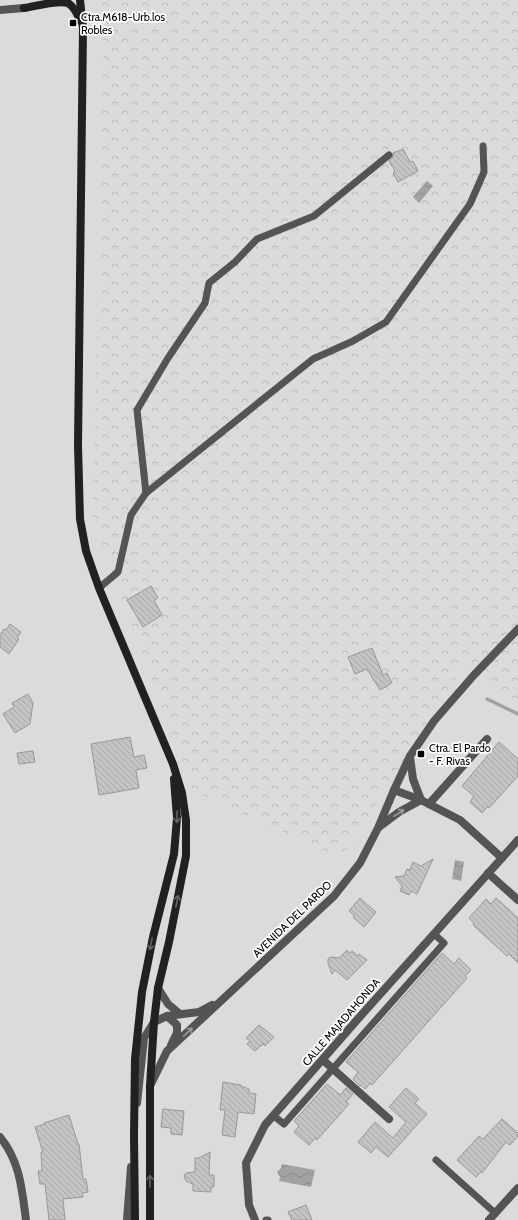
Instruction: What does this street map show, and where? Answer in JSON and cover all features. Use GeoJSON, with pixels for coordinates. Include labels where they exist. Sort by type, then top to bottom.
{"type":"FeatureCollection","features":[{"type":"Feature","properties":{"kind":"main road"},"geometry":{"type":"LineString","coordinates":[[24,8],[35,0]]}},
{"type":"Feature","properties":{"kind":"main road"},"geometry":{"type":"LineString","coordinates":[[24,8],[57,0],[68,3],[76,11],[83,28]]}},
{"type":"Feature","properties":{"kind":"main road"},"geometry":{"type":"LineString","coordinates":[[80,0],[83,28],[78,444],[80,519],[86,551],[99,588],[173,764],[182,793],[186,820],[186,856],[169,942],[158,988],[154,1022],[150,1086],[150,1220]]}},
{"type":"Feature","properties":{"kind":"main road"},"geometry":{"type":"LineString","coordinates":[[136,1220],[134,1136],[135,1059],[142,992],[153,937],[174,854],[177,818],[173,764]]}},
{"type":"Feature","properties":{"kind":"street"},"geometry":{"type":"LineString","coordinates":[[0,10],[24,8]]}},
{"type":"Feature","properties":{"kind":"street","name":"AVENIDA DEL PARDO"},"geometry":{"type":"LineString","coordinates":[[224,999],[334,896],[360,863],[378,828],[410,756],[434,721],[474,674],[518,629]]}},
{"type":"Feature","properties":{"kind":"street"},"geometry":{"type":"LineString","coordinates":[[429,804],[487,738]]}},
{"type":"Feature","properties":{"kind":"street"},"geometry":{"type":"LineString","coordinates":[[410,756],[413,779],[421,800]]}},
{"type":"Feature","properties":{"kind":"street"},"geometry":{"type":"LineString","coordinates":[[394,790],[421,800],[460,820],[502,858]]}},
{"type":"Feature","properties":{"kind":"street","name":"AVENIDA DEL PARDO"},"geometry":{"type":"LineString","coordinates":[[378,828],[399,812],[421,800]]}},
{"type":"Feature","properties":{"kind":"street","name":"CALLE MAJADAHONDA"},"geometry":{"type":"LineString","coordinates":[[255,1220],[249,1205],[246,1163],[265,1125],[518,840]]}},
{"type":"Feature","properties":{"kind":"street"},"geometry":{"type":"LineString","coordinates":[[488,873],[518,900]]}},
{"type":"Feature","properties":{"kind":"street"},"geometry":{"type":"LineString","coordinates":[[158,988],[168,1004],[180,1014]]}},
{"type":"Feature","properties":{"kind":"street"},"geometry":{"type":"LineString","coordinates":[[127,1220],[144,1038],[154,1022],[167,1016],[199,1012],[224,999]]}},
{"type":"Feature","properties":{"kind":"street"},"geometry":{"type":"LineString","coordinates":[[167,1051],[224,999]]}},
{"type":"Feature","properties":{"kind":"street"},"geometry":{"type":"LineString","coordinates":[[150,1086],[177,1033],[177,1025],[167,1016]]}},
{"type":"Feature","properties":{"kind":"street"},"geometry":{"type":"LineString","coordinates":[[323,1060],[389,1119]]}},
{"type":"Feature","properties":{"kind":"street"},"geometry":{"type":"LineString","coordinates":[[0,1137],[7,1146],[21,1178],[26,1220]]}},
{"type":"Feature","properties":{"kind":"street"},"geometry":{"type":"LineString","coordinates":[[489,1220],[518,1188]]}},
{"type":"Feature","properties":{"kind":"lane"},"geometry":{"type":"LineString","coordinates":[[99,588],[118,572],[131,515],[146,493],[313,359],[353,341],[386,322],[470,204],[484,172],[484,146]]}},
{"type":"Feature","properties":{"kind":"lane"},"geometry":{"type":"LineString","coordinates":[[146,493],[137,410],[168,358],[205,303],[210,283],[235,262],[258,239],[314,216],[389,155]]}},
{"type":"Feature","properties":{"kind":"lane"},"geometry":{"type":"LineString","coordinates":[[274,1116],[284,1124],[334,1070],[444,943],[434,934]]}},
{"type":"Feature","properties":{"kind":"lane"},"geometry":{"type":"LineString","coordinates":[[436,1160],[495,1213]]}},
{"type":"Feature","properties":{"kind":"green space"},"geometry":{"type":"Polygon","coordinates":[[[0,0],[518,0],[518,1220],[0,1220],[0,0]]]}},
{"type":"Feature","properties":{"kind":"green space"},"geometry":{"type":"Polygon","coordinates":[[[101,0],[518,0],[518,703],[466,662],[342,858],[193,791],[93,520],[104,12],[101,0]]]}},
{"type":"Feature","properties":{"kind":"water"},"geometry":{"type":"Polygon","coordinates":[[[427,181],[433,186],[419,203],[413,197],[427,181]]]}},
{"type":"Feature","properties":{"kind":"water"},"geometry":{"type":"Polygon","coordinates":[[[455,860],[464,862],[461,881],[452,879],[455,860]]]}},
{"type":"Feature","properties":{"kind":"water"},"geometry":{"type":"Polygon","coordinates":[[[282,1164],[315,1170],[311,1187],[279,1181],[280,1177],[277,1172],[281,1168],[282,1164]]]}},
{"type":"Feature","properties":{"kind":"building"},"geometry":{"type":"Polygon","coordinates":[[[403,149],[410,162],[413,161],[418,171],[398,182],[393,173],[395,171],[389,161],[393,157],[393,153],[403,149]]]}},
{"type":"Feature","properties":{"kind":"building"},"geometry":{"type":"Polygon","coordinates":[[[151,586],[158,598],[154,600],[162,615],[143,627],[127,600],[151,586]]]}},
{"type":"Feature","properties":{"kind":"building"},"geometry":{"type":"Polygon","coordinates":[[[10,624],[21,632],[17,638],[19,639],[9,654],[0,647],[0,635],[10,624]]]}},
{"type":"Feature","properties":{"kind":"building"},"geometry":{"type":"Polygon","coordinates":[[[372,648],[383,675],[387,673],[392,683],[380,690],[367,669],[355,674],[348,657],[372,648]]]}},
{"type":"Feature","properties":{"kind":"building"},"geometry":{"type":"Polygon","coordinates":[[[28,694],[33,703],[30,724],[15,733],[3,714],[14,707],[12,703],[28,694]]]}},
{"type":"Feature","properties":{"kind":"building"},"geometry":{"type":"Polygon","coordinates":[[[130,737],[134,757],[144,755],[147,768],[136,770],[139,788],[99,795],[91,744],[130,737]]]}},
{"type":"Feature","properties":{"kind":"building"},"geometry":{"type":"Polygon","coordinates":[[[499,742],[518,759],[518,776],[489,808],[487,807],[482,813],[470,802],[474,796],[462,786],[499,742]]]}},
{"type":"Feature","properties":{"kind":"building"},"geometry":{"type":"Polygon","coordinates":[[[33,751],[35,762],[19,764],[17,753],[33,751]]]}},
{"type":"Feature","properties":{"kind":"building"},"geometry":{"type":"Polygon","coordinates":[[[433,859],[417,894],[411,891],[409,895],[400,891],[402,886],[395,877],[404,876],[407,869],[410,870],[413,862],[421,866],[433,859]]]}},
{"type":"Feature","properties":{"kind":"building"},"geometry":{"type":"Polygon","coordinates":[[[360,898],[376,912],[364,927],[349,911],[360,898]]]}},
{"type":"Feature","properties":{"kind":"building"},"geometry":{"type":"Polygon","coordinates":[[[496,898],[518,918],[518,963],[509,954],[507,956],[473,925],[474,923],[469,918],[486,899],[491,904],[496,898]]]}},
{"type":"Feature","properties":{"kind":"building"},"geometry":{"type":"Polygon","coordinates":[[[347,950],[350,953],[352,951],[358,956],[359,954],[367,960],[347,980],[335,970],[332,974],[328,959],[331,957],[339,958],[347,950]]]}},
{"type":"Feature","properties":{"kind":"building"},"geometry":{"type":"Polygon","coordinates":[[[442,953],[454,964],[459,958],[471,970],[465,976],[467,978],[372,1085],[371,1083],[365,1089],[353,1079],[358,1072],[346,1062],[442,953]]]}},
{"type":"Feature","properties":{"kind":"building"},"geometry":{"type":"Polygon","coordinates":[[[259,1025],[274,1037],[265,1046],[263,1044],[255,1051],[247,1044],[250,1041],[246,1038],[259,1025]]]}},
{"type":"Feature","properties":{"kind":"building"},"geometry":{"type":"Polygon","coordinates":[[[223,1082],[241,1085],[249,1089],[249,1093],[256,1094],[254,1114],[238,1112],[235,1137],[222,1135],[225,1110],[220,1110],[223,1082]]]}},
{"type":"Feature","properties":{"kind":"building"},"geometry":{"type":"Polygon","coordinates":[[[327,1084],[340,1095],[346,1088],[353,1094],[346,1102],[349,1104],[317,1140],[315,1138],[309,1145],[294,1132],[299,1126],[294,1121],[327,1084]]]}},
{"type":"Feature","properties":{"kind":"building"},"geometry":{"type":"Polygon","coordinates":[[[406,1088],[419,1099],[415,1103],[427,1114],[388,1157],[376,1147],[371,1153],[358,1142],[375,1122],[393,1138],[406,1122],[389,1107],[406,1088]]]}},
{"type":"Feature","properties":{"kind":"building"},"geometry":{"type":"Polygon","coordinates":[[[163,1109],[184,1111],[182,1135],[171,1134],[171,1128],[161,1127],[163,1109]]]}},
{"type":"Feature","properties":{"kind":"building"},"geometry":{"type":"Polygon","coordinates":[[[69,1115],[79,1144],[83,1179],[86,1179],[88,1192],[82,1193],[83,1197],[63,1199],[65,1220],[49,1220],[45,1184],[40,1184],[38,1171],[42,1171],[41,1152],[43,1152],[35,1127],[69,1115]]]}},
{"type":"Feature","properties":{"kind":"building"},"geometry":{"type":"Polygon","coordinates":[[[502,1119],[518,1133],[518,1136],[510,1145],[506,1142],[482,1173],[481,1172],[476,1177],[457,1160],[479,1136],[483,1139],[502,1119]]]}},
{"type":"Feature","properties":{"kind":"building"},"geometry":{"type":"Polygon","coordinates":[[[210,1152],[209,1175],[214,1175],[214,1187],[211,1187],[211,1192],[193,1191],[193,1184],[186,1181],[184,1176],[186,1173],[195,1172],[195,1158],[199,1158],[210,1152]]]}},
{"type":"Feature","properties":{"kind":"building"},"geometry":{"type":"Polygon","coordinates":[[[306,1205],[312,1220],[292,1220],[288,1212],[306,1205]]]}},
{"type":"Feature","properties":{"kind":"waterway"},"geometry":{"type":"LineString","coordinates":[[487,699],[518,714]]}},
{"type":"Feature","properties":{"kind":"place","name":"Ctra.M618-Urb.los Robles"},"geometry":{"type":"Point","coordinates":[73,23]}},
{"type":"Feature","properties":{"kind":"place","name":"Ctra. El Pardo - F. Rivas"},"geometry":{"type":"Point","coordinates":[421,754]}}]}
